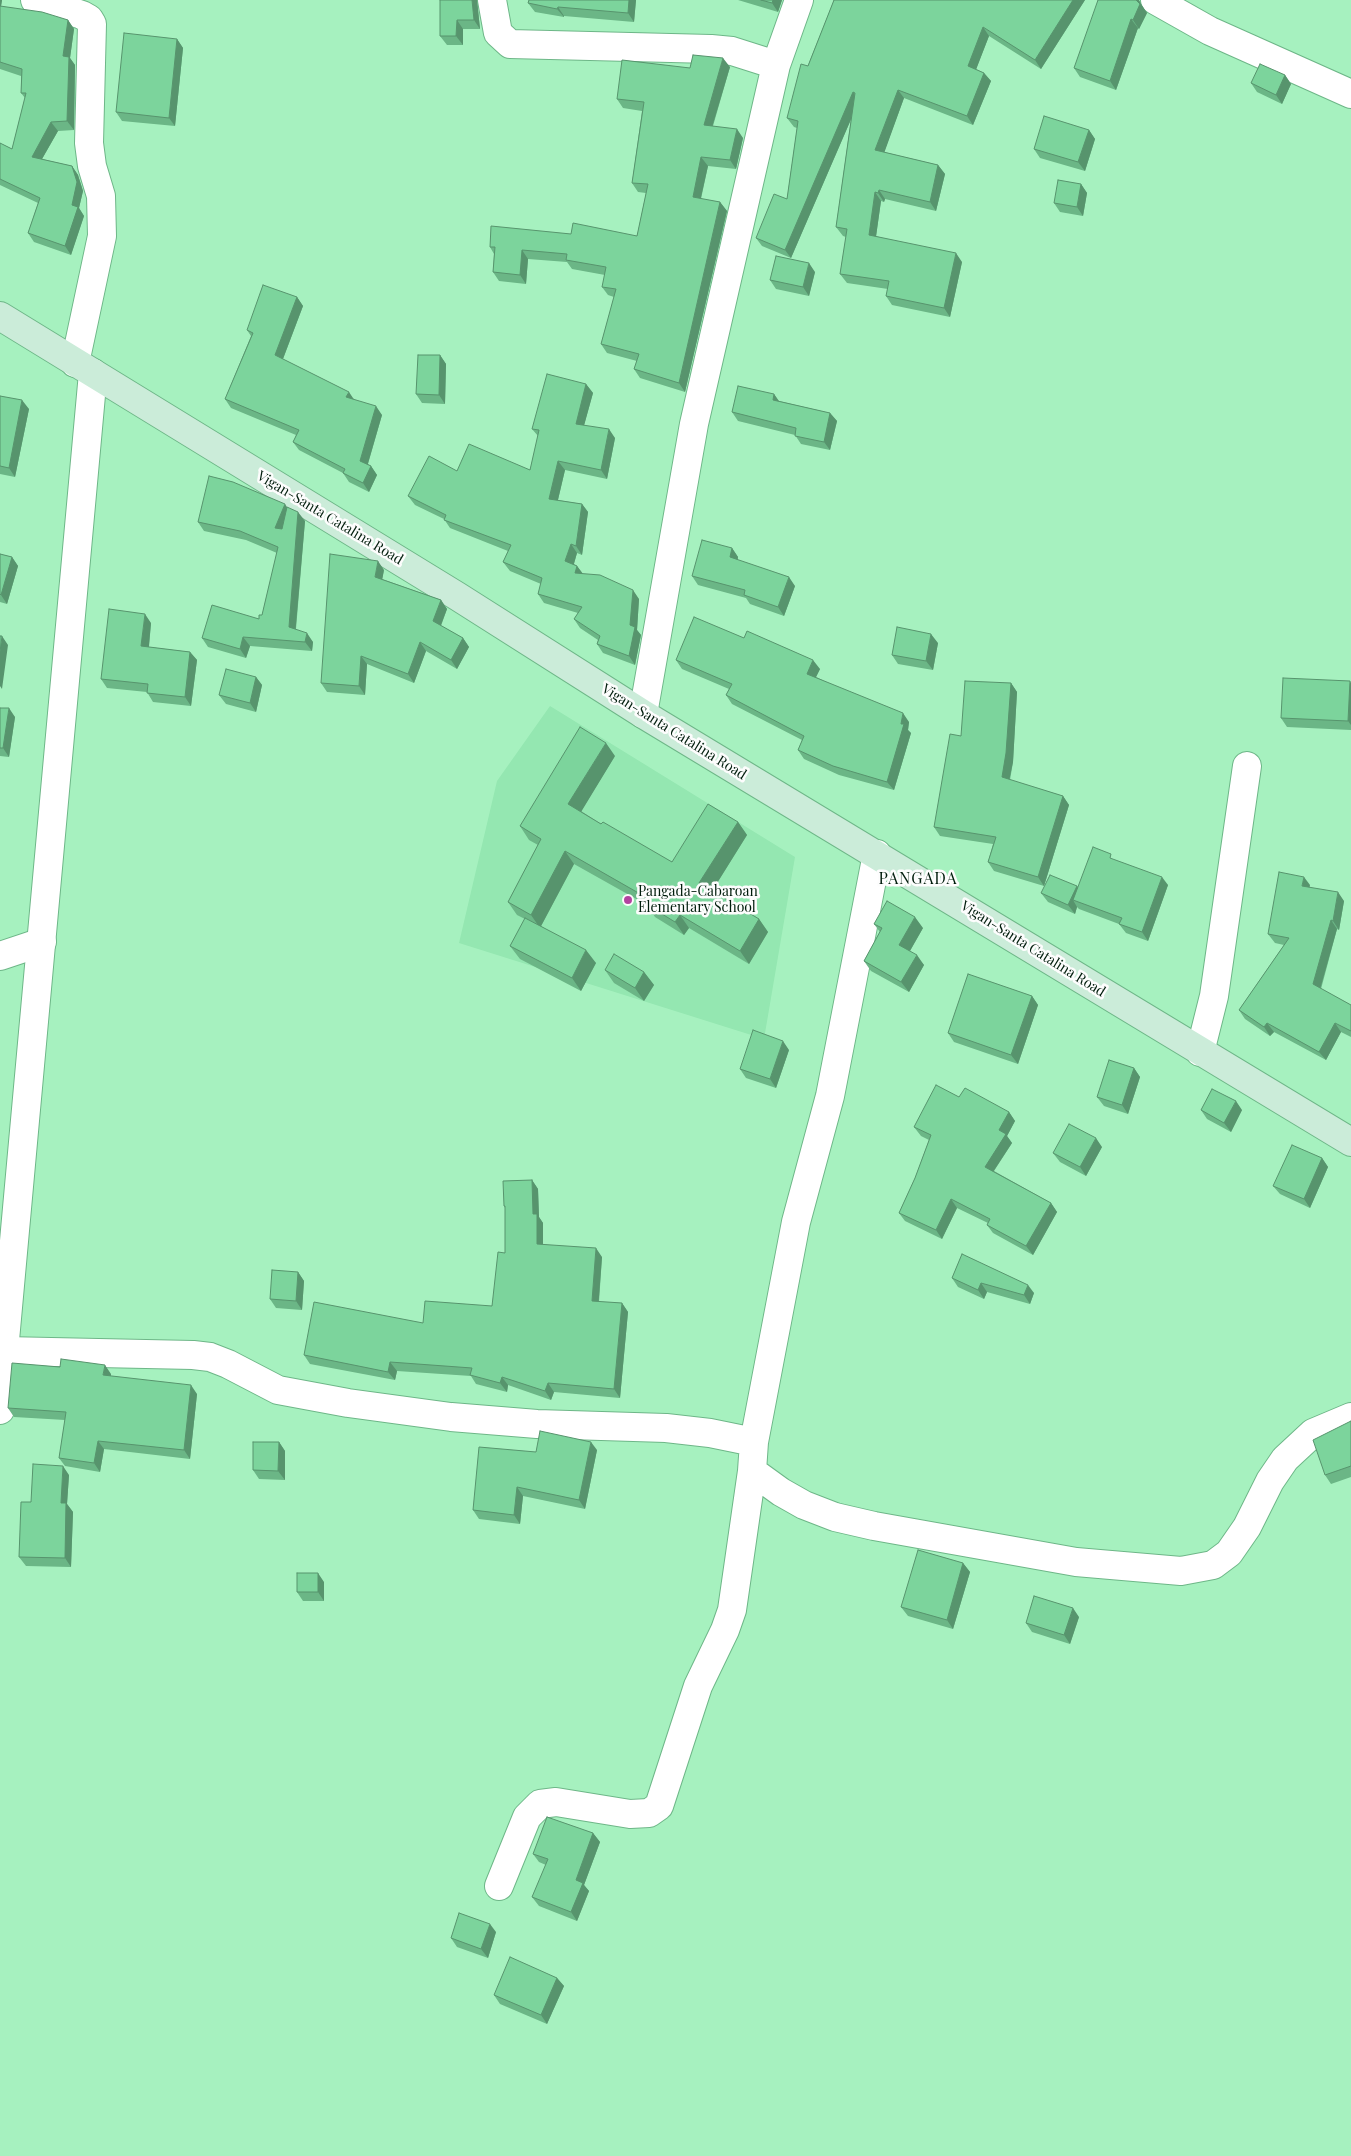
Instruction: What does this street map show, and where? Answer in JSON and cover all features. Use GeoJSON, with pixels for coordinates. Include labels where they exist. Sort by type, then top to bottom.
{"type":"FeatureCollection","features":[{"type":"Feature","properties":{"kind":"main road","name":"Vigan-Santa Catalina Road"},"geometry":{"type":"LineString","coordinates":[[0,316],[465,601],[643,714],[1351,1142]]}},
{"type":"Feature","properties":{"kind":"street"},"geometry":{"type":"LineString","coordinates":[[0,1410],[42,942],[60,717],[84,368],[102,236],[101,196],[92,166],[89,143],[92,24],[89,19],[82,15],[35,0]]}},
{"type":"Feature","properties":{"kind":"street"},"geometry":{"type":"LineString","coordinates":[[492,0],[498,33],[510,44],[711,49],[732,51],[776,65]]}},
{"type":"Feature","properties":{"kind":"street"},"geometry":{"type":"LineString","coordinates":[[643,714],[694,424],[776,65],[800,0]]}},
{"type":"Feature","properties":{"kind":"street"},"geometry":{"type":"LineString","coordinates":[[1155,0],[1210,31],[1351,94]]}},
{"type":"Feature","properties":{"kind":"street"},"geometry":{"type":"LineString","coordinates":[[1200,1052],[1214,996],[1247,766]]}},
{"type":"Feature","properties":{"kind":"street"},"geometry":{"type":"LineString","coordinates":[[499,1886],[527,1817],[540,1804],[556,1802],[630,1814],[649,1813],[659,1806],[698,1686],[725,1630],[732,1610],[752,1471],[754,1442],[796,1222],[830,1096],[877,854]]}},
{"type":"Feature","properties":{"kind":"street"},"geometry":{"type":"LineString","coordinates":[[0,956],[42,942]]}},
{"type":"Feature","properties":{"kind":"street"},"geometry":{"type":"LineString","coordinates":[[4,1351],[193,1355],[210,1357],[228,1364],[278,1390],[348,1403],[451,1417],[537,1424],[666,1428],[710,1433],[754,1442]]}},
{"type":"Feature","properties":{"kind":"street"},"geometry":{"type":"LineString","coordinates":[[752,1471],[780,1492],[804,1505],[835,1517],[874,1526],[1076,1562],[1181,1571],[1213,1565],[1229,1553],[1247,1527],[1270,1481],[1285,1459],[1313,1433],[1351,1417]]}},
{"type":"Feature","properties":{"kind":"shaded area","name":"Pangada-Cabaroan Elementary School"},"geometry":{"type":"Polygon","coordinates":[[[550,706],[795,857],[764,1039],[459,943],[497,781],[550,706]]]}},
{"type":"Feature","properties":{"kind":"building"},"geometry":{"type":"Polygon","coordinates":[[[440,0],[472,0],[474,20],[457,20],[456,36],[440,36],[440,0]]]}},
{"type":"Feature","properties":{"kind":"building"},"geometry":{"type":"Polygon","coordinates":[[[529,0],[629,0],[628,13],[558,7],[557,9],[528,3],[529,0]]]}},
{"type":"Feature","properties":{"kind":"building"},"geometry":{"type":"Polygon","coordinates":[[[761,0],[773,0],[772,3],[761,0]]]}},
{"type":"Feature","properties":{"kind":"building"},"geometry":{"type":"Polygon","coordinates":[[[834,0],[1073,0],[1035,60],[983,27],[968,66],[984,73],[967,116],[898,90],[875,150],[938,165],[930,202],[879,190],[878,193],[875,192],[869,235],[956,253],[944,308],[886,296],[889,281],[840,274],[847,229],[836,227],[855,93],[853,92],[785,250],[756,238],[774,194],[787,199],[798,121],[787,118],[801,64],[808,66],[834,0]]]}},
{"type":"Feature","properties":{"kind":"building"},"geometry":{"type":"Polygon","coordinates":[[[1098,0],[1136,0],[1140,4],[1133,20],[1131,19],[1110,81],[1074,68],[1098,0]]]}},
{"type":"Feature","properties":{"kind":"building"},"geometry":{"type":"Polygon","coordinates":[[[0,6],[42,12],[68,20],[63,56],[69,57],[67,121],[51,122],[32,157],[72,166],[77,182],[72,205],[78,207],[65,246],[28,233],[40,198],[0,179],[0,143],[12,149],[26,93],[21,93],[22,69],[0,62],[0,6]]]}},
{"type":"Feature","properties":{"kind":"building"},"geometry":{"type":"Polygon","coordinates":[[[124,33],[177,39],[169,118],[116,112],[124,33]]]}},
{"type":"Feature","properties":{"kind":"building"},"geometry":{"type":"Polygon","coordinates":[[[693,55],[723,58],[704,125],[737,129],[730,160],[701,157],[693,197],[720,202],[679,383],[634,369],[639,354],[601,344],[616,289],[602,287],[606,267],[566,260],[567,254],[522,250],[520,275],[493,272],[495,247],[490,247],[491,226],[571,234],[573,223],[637,236],[648,184],[632,183],[644,102],[617,99],[622,60],[690,68],[693,55]]]}},
{"type":"Feature","properties":{"kind":"building"},"geometry":{"type":"Polygon","coordinates":[[[1260,64],[1285,75],[1276,95],[1251,83],[1260,64]]]}},
{"type":"Feature","properties":{"kind":"building"},"geometry":{"type":"Polygon","coordinates":[[[1044,116],[1089,130],[1078,162],[1034,149],[1044,116]]]}},
{"type":"Feature","properties":{"kind":"building"},"geometry":{"type":"Polygon","coordinates":[[[1058,180],[1081,184],[1077,207],[1054,203],[1058,180]]]}},
{"type":"Feature","properties":{"kind":"building"},"geometry":{"type":"Polygon","coordinates":[[[776,256],[809,263],[803,287],[770,280],[776,256]]]}},
{"type":"Feature","properties":{"kind":"building"},"geometry":{"type":"Polygon","coordinates":[[[263,285],[297,297],[275,355],[349,392],[346,397],[376,406],[360,461],[371,466],[363,483],[343,473],[345,469],[293,442],[299,430],[225,399],[253,333],[247,330],[263,285]]]}},
{"type":"Feature","properties":{"kind":"building"},"geometry":{"type":"Polygon","coordinates":[[[418,355],[440,355],[439,395],[416,394],[418,355]]]}},
{"type":"Feature","properties":{"kind":"building"},"geometry":{"type":"Polygon","coordinates":[[[547,374],[586,384],[576,424],[609,429],[601,470],[558,461],[549,499],[582,504],[576,546],[571,544],[565,561],[577,566],[575,573],[600,575],[633,590],[630,625],[635,627],[629,656],[597,644],[600,636],[574,619],[582,607],[538,594],[542,578],[503,562],[511,545],[444,520],[446,515],[408,496],[429,456],[457,471],[469,444],[530,470],[539,430],[532,429],[547,374]]]}},
{"type":"Feature","properties":{"kind":"building"},"geometry":{"type":"Polygon","coordinates":[[[738,386],[774,394],[773,400],[830,413],[824,442],[795,436],[796,428],[732,412],[738,386]]]}},
{"type":"Feature","properties":{"kind":"building"},"geometry":{"type":"Polygon","coordinates":[[[0,396],[22,400],[9,468],[0,466],[0,396]]]}},
{"type":"Feature","properties":{"kind":"building"},"geometry":{"type":"Polygon","coordinates":[[[209,476],[233,482],[285,504],[275,528],[282,529],[287,507],[298,512],[289,627],[307,633],[305,642],[243,637],[240,649],[202,638],[212,605],[259,619],[259,615],[262,615],[278,547],[240,531],[198,522],[209,476]]]}},
{"type":"Feature","properties":{"kind":"building"},"geometry":{"type":"Polygon","coordinates":[[[702,540],[732,548],[730,557],[789,577],[778,607],[744,595],[745,590],[692,576],[702,540]]]}},
{"type":"Feature","properties":{"kind":"building"},"geometry":{"type":"Polygon","coordinates":[[[0,554],[12,557],[1,595],[0,594],[0,554]]]}},
{"type":"Feature","properties":{"kind":"building"},"geometry":{"type":"Polygon","coordinates":[[[330,554],[378,561],[375,577],[441,600],[433,621],[463,638],[451,660],[420,642],[408,674],[361,656],[359,686],[321,683],[330,554]]]}},
{"type":"Feature","properties":{"kind":"building"},"geometry":{"type":"Polygon","coordinates":[[[109,609],[145,614],[141,646],[190,652],[185,697],[147,693],[148,684],[101,679],[109,609]]]}},
{"type":"Feature","properties":{"kind":"building"},"geometry":{"type":"Polygon","coordinates":[[[694,617],[744,638],[747,631],[813,660],[807,674],[903,713],[901,724],[904,724],[887,782],[833,766],[798,750],[804,736],[726,695],[732,684],[676,660],[694,617]]]}},
{"type":"Feature","properties":{"kind":"building"},"geometry":{"type":"Polygon","coordinates":[[[897,627],[931,634],[926,661],[892,655],[897,627]]]}},
{"type":"Feature","properties":{"kind":"building"},"geometry":{"type":"Polygon","coordinates":[[[0,636],[2,636],[0,652],[0,636]]]}},
{"type":"Feature","properties":{"kind":"building"},"geometry":{"type":"Polygon","coordinates":[[[226,669],[256,677],[250,703],[219,695],[226,669]]]}},
{"type":"Feature","properties":{"kind":"building"},"geometry":{"type":"Polygon","coordinates":[[[1283,678],[1350,681],[1348,721],[1281,718],[1283,678]]]}},
{"type":"Feature","properties":{"kind":"building"},"geometry":{"type":"Polygon","coordinates":[[[965,681],[1011,683],[1006,753],[1002,777],[1063,796],[1038,877],[988,862],[996,837],[934,827],[950,734],[961,736],[965,681]]]}},
{"type":"Feature","properties":{"kind":"building"},"geometry":{"type":"Polygon","coordinates":[[[0,708],[9,708],[3,748],[0,748],[0,708]]]}},
{"type":"Feature","properties":{"kind":"building"},"geometry":{"type":"Polygon","coordinates":[[[580,727],[606,743],[568,804],[601,824],[603,822],[672,862],[708,804],[738,822],[699,883],[759,919],[740,951],[680,915],[675,922],[646,904],[649,899],[565,851],[531,915],[508,902],[541,839],[520,826],[580,727]]]}},
{"type":"Feature","properties":{"kind":"building"},"geometry":{"type":"Polygon","coordinates":[[[1093,847],[1111,854],[1110,858],[1162,877],[1142,932],[1119,924],[1122,918],[1073,900],[1093,847]]]}},
{"type":"Feature","properties":{"kind":"building"},"geometry":{"type":"Polygon","coordinates":[[[1279,872],[1304,877],[1302,886],[1338,892],[1333,921],[1331,920],[1313,984],[1351,1005],[1351,1031],[1335,1023],[1319,1052],[1267,1023],[1264,1027],[1239,1010],[1289,938],[1268,934],[1279,872]]]}},
{"type":"Feature","properties":{"kind":"building"},"geometry":{"type":"Polygon","coordinates":[[[1050,875],[1077,886],[1068,905],[1041,893],[1050,875]]]}},
{"type":"Feature","properties":{"kind":"building"},"geometry":{"type":"Polygon","coordinates":[[[887,901],[915,917],[899,945],[917,955],[901,982],[864,961],[882,928],[874,924],[887,901]]]}},
{"type":"Feature","properties":{"kind":"building"},"geometry":{"type":"Polygon","coordinates":[[[525,918],[586,950],[572,978],[510,946],[525,918]]]}},
{"type":"Feature","properties":{"kind":"building"},"geometry":{"type":"Polygon","coordinates":[[[614,954],[644,972],[635,988],[605,970],[614,954]]]}},
{"type":"Feature","properties":{"kind":"building"},"geometry":{"type":"Polygon","coordinates":[[[968,974],[1032,996],[1011,1055],[948,1033],[968,974]]]}},
{"type":"Feature","properties":{"kind":"building"},"geometry":{"type":"Polygon","coordinates":[[[753,1030],[783,1041],[770,1079],[740,1069],[753,1030]]]}},
{"type":"Feature","properties":{"kind":"building"},"geometry":{"type":"Polygon","coordinates":[[[1109,1060],[1134,1068],[1122,1105],[1097,1097],[1109,1060]]]}},
{"type":"Feature","properties":{"kind":"building"},"geometry":{"type":"Polygon","coordinates":[[[936,1085],[959,1097],[965,1088],[1009,1112],[999,1130],[1006,1134],[985,1167],[1051,1203],[1026,1246],[987,1225],[990,1219],[951,1199],[936,1230],[899,1213],[915,1178],[931,1135],[914,1127],[936,1085]]]}},
{"type":"Feature","properties":{"kind":"building"},"geometry":{"type":"Polygon","coordinates":[[[1212,1089],[1236,1101],[1224,1123],[1201,1110],[1212,1089]]]}},
{"type":"Feature","properties":{"kind":"building"},"geometry":{"type":"Polygon","coordinates":[[[1069,1124],[1096,1138],[1080,1167],[1053,1153],[1069,1124]]]}},
{"type":"Feature","properties":{"kind":"building"},"geometry":{"type":"Polygon","coordinates":[[[1292,1145],[1322,1158],[1304,1199],[1273,1186],[1292,1145]]]}},
{"type":"Feature","properties":{"kind":"building"},"geometry":{"type":"Polygon","coordinates":[[[532,1180],[533,1214],[537,1214],[537,1244],[596,1248],[592,1301],[622,1303],[614,1389],[548,1383],[545,1391],[502,1377],[500,1383],[470,1375],[472,1368],[390,1362],[388,1372],[304,1355],[314,1302],[423,1323],[425,1301],[492,1306],[498,1252],[505,1253],[503,1181],[532,1180]]]}},
{"type":"Feature","properties":{"kind":"building"},"geometry":{"type":"Polygon","coordinates":[[[962,1254],[1028,1285],[1024,1295],[981,1283],[978,1290],[952,1278],[962,1254]]]}},
{"type":"Feature","properties":{"kind":"building"},"geometry":{"type":"Polygon","coordinates":[[[272,1270],[298,1272],[296,1301],[270,1299],[272,1270]]]}},
{"type":"Feature","properties":{"kind":"building"},"geometry":{"type":"Polygon","coordinates":[[[61,1359],[105,1365],[103,1375],[191,1385],[184,1450],[98,1441],[94,1463],[59,1458],[66,1412],[8,1408],[12,1363],[60,1367],[61,1359]]]}},
{"type":"Feature","properties":{"kind":"building"},"geometry":{"type":"Polygon","coordinates":[[[1351,1421],[1351,1466],[1325,1475],[1313,1440],[1351,1421]]]}},
{"type":"Feature","properties":{"kind":"building"},"geometry":{"type":"Polygon","coordinates":[[[540,1431],[591,1442],[579,1500],[517,1487],[514,1515],[473,1510],[479,1447],[536,1452],[540,1431]]]}},
{"type":"Feature","properties":{"kind":"building"},"geometry":{"type":"Polygon","coordinates":[[[253,1442],[279,1442],[278,1471],[253,1470],[253,1442]]]}},
{"type":"Feature","properties":{"kind":"building"},"geometry":{"type":"Polygon","coordinates":[[[33,1464],[63,1466],[61,1503],[66,1503],[65,1558],[19,1557],[21,1502],[31,1502],[33,1464]]]}},
{"type":"Feature","properties":{"kind":"building"},"geometry":{"type":"Polygon","coordinates":[[[918,1550],[963,1563],[947,1620],[901,1607],[918,1550]]]}},
{"type":"Feature","properties":{"kind":"building"},"geometry":{"type":"Polygon","coordinates":[[[297,1573],[318,1573],[318,1592],[297,1592],[297,1573]]]}},
{"type":"Feature","properties":{"kind":"building"},"geometry":{"type":"Polygon","coordinates":[[[1034,1596],[1073,1608],[1064,1635],[1026,1623],[1034,1596]]]}},
{"type":"Feature","properties":{"kind":"building"},"geometry":{"type":"Polygon","coordinates":[[[547,1817],[593,1833],[576,1880],[583,1883],[571,1912],[532,1897],[548,1859],[533,1854],[547,1817]]]}},
{"type":"Feature","properties":{"kind":"building"},"geometry":{"type":"Polygon","coordinates":[[[459,1913],[490,1924],[481,1949],[451,1938],[459,1913]]]}},
{"type":"Feature","properties":{"kind":"building"},"geometry":{"type":"Polygon","coordinates":[[[510,1957],[557,1978],[541,2015],[494,1995],[510,1957]]]}},
{"type":"Feature","properties":{"kind":"place","name":"Pangada-Cabaroan Elementary School"},"geometry":{"type":"Point","coordinates":[628,900]}},
{"type":"Feature","properties":{"kind":"district","name":"PANGADA"},"geometry":{"type":"Point","coordinates":[918,879]}}]}
